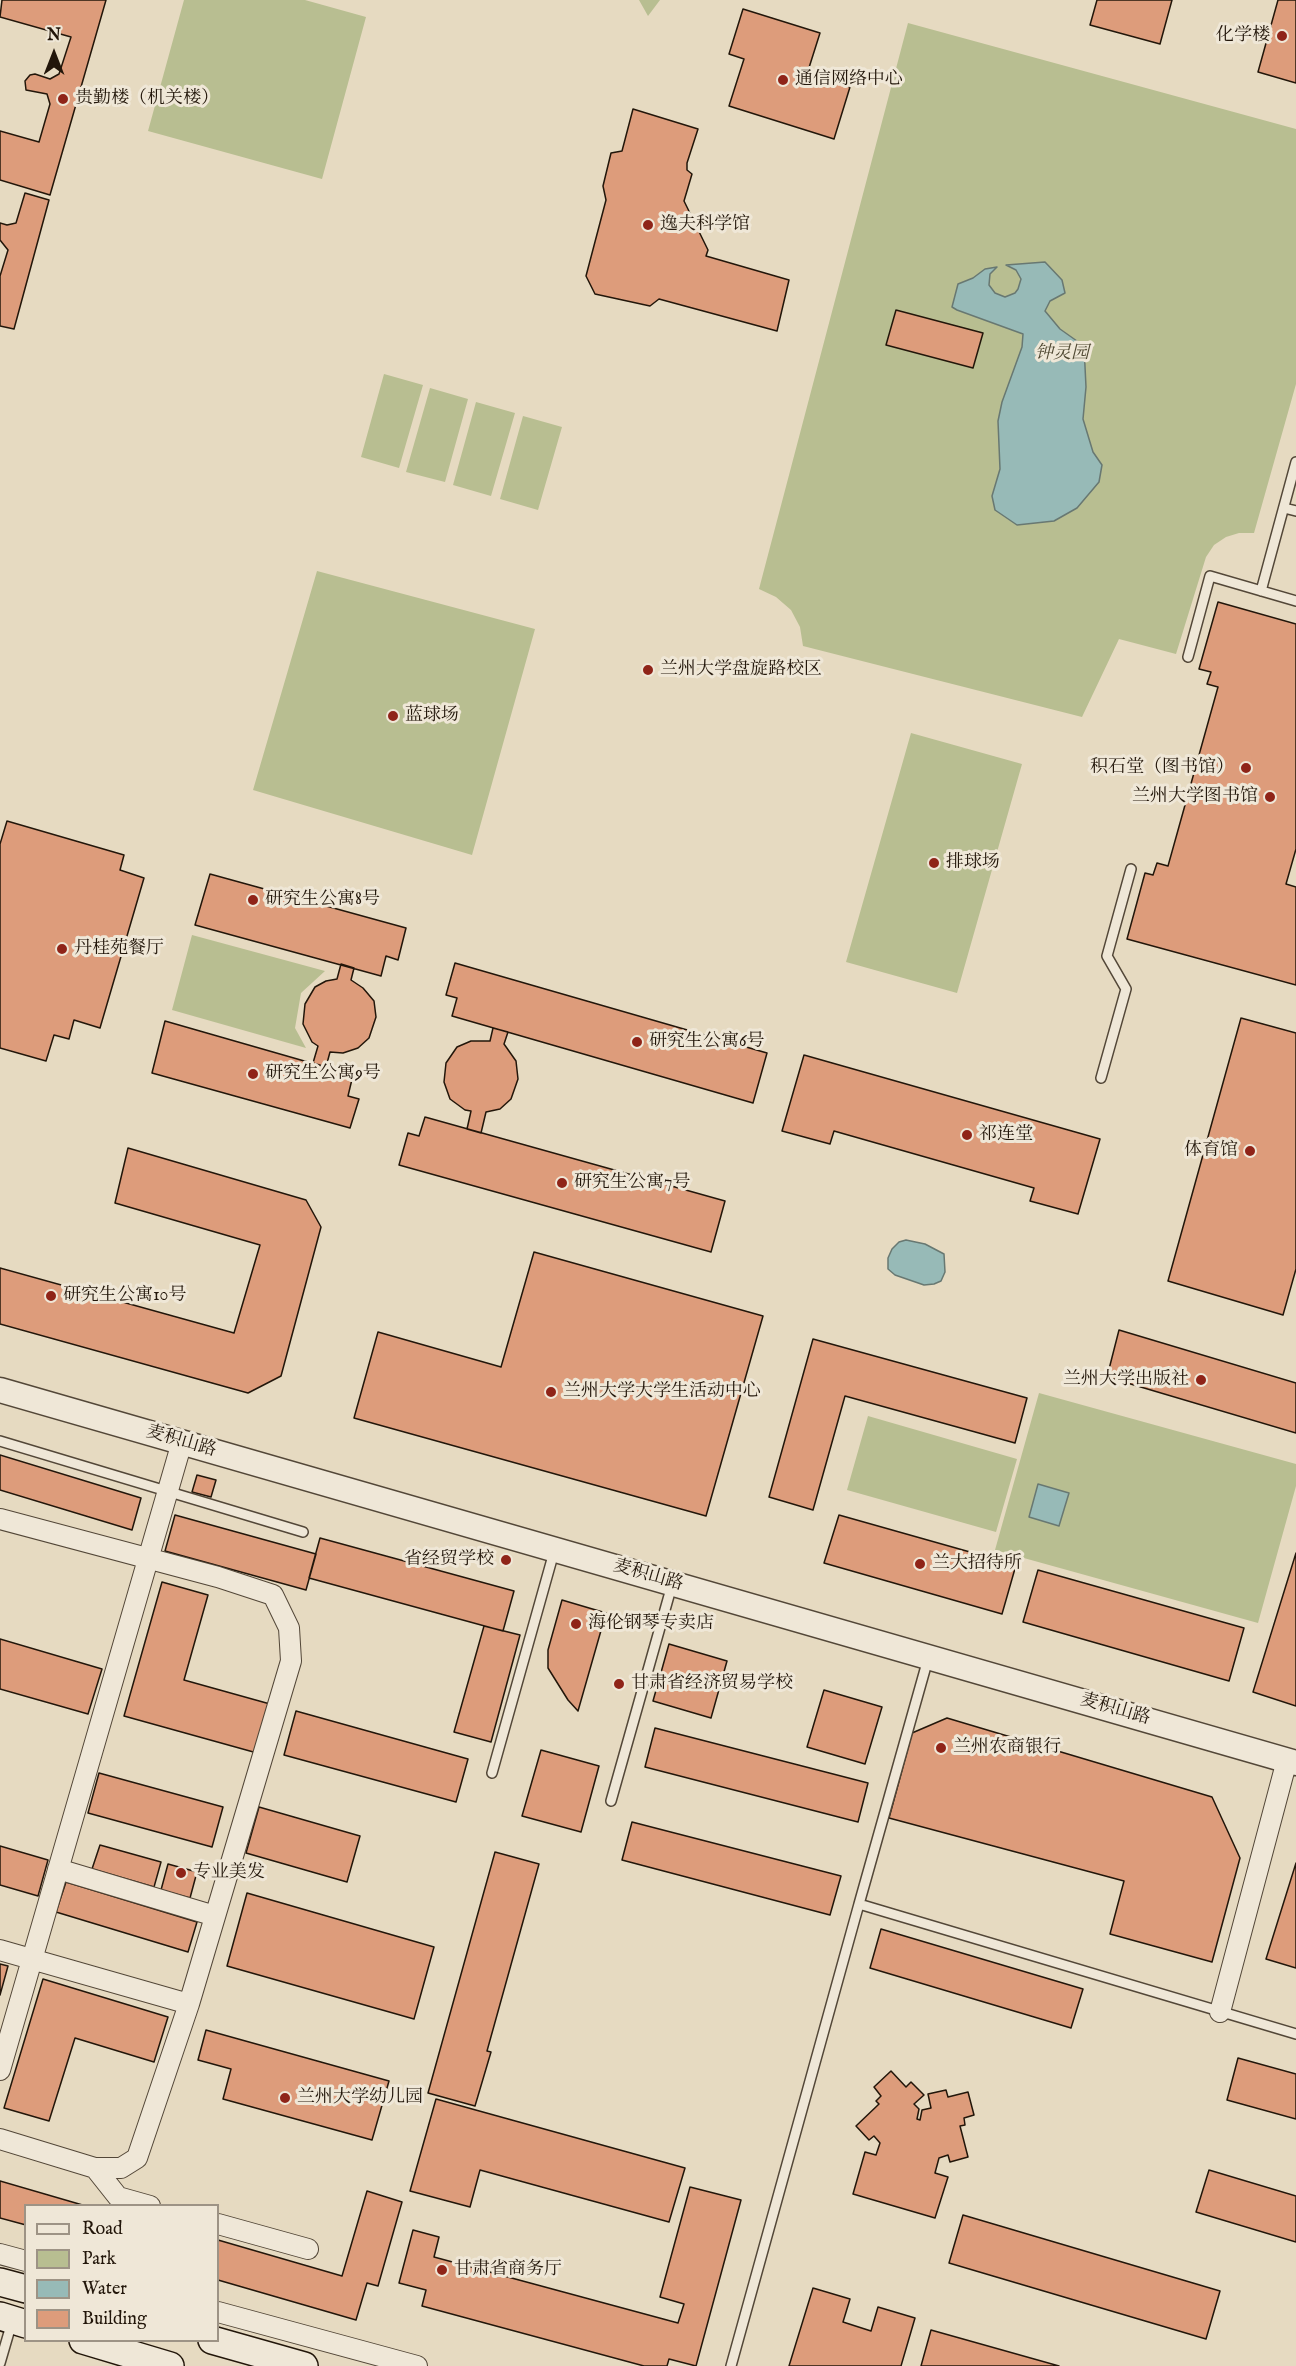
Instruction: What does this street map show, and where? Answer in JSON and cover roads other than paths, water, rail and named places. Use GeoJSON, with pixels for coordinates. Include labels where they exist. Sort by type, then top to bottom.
{"type":"FeatureCollection","features":[{"type":"Feature","properties":{"kind":"main road"},"geometry":{"type":"LineString","coordinates":[[0,2282],[24,2288]]}},
{"type":"Feature","properties":{"kind":"main road"},"geometry":{"type":"LineString","coordinates":[[90,2342],[170,2366]]}},
{"type":"Feature","properties":{"kind":"main road"},"geometry":{"type":"LineString","coordinates":[[219,2342],[304,2366]]}},
{"type":"Feature","properties":{"kind":"street","name":"麦积山路"},"geometry":{"type":"LineString","coordinates":[[0,1390],[1292,1761]]}},
{"type":"Feature","properties":{"kind":"street"},"geometry":{"type":"LineString","coordinates":[[1,2064],[182,1442]]}},
{"type":"Feature","properties":{"kind":"street"},"geometry":{"type":"LineString","coordinates":[[0,1519],[148,1558],[273,1595],[289,1628],[291,1661],[189,2004],[137,2158],[121,2168],[95,2168],[0,2139]]}},
{"type":"Feature","properties":{"kind":"street"},"geometry":{"type":"LineString","coordinates":[[1220,2012],[1292,1761]]}},
{"type":"Feature","properties":{"kind":"street"},"geometry":{"type":"LineString","coordinates":[[58,1869],[215,1916]]}},
{"type":"Feature","properties":{"kind":"street"},"geometry":{"type":"LineString","coordinates":[[0,1950],[189,2004]]}},
{"type":"Feature","properties":{"kind":"street"},"geometry":{"type":"LineString","coordinates":[[95,2168],[118,2197],[146,2204]]}},
{"type":"Feature","properties":{"kind":"street"},"geometry":{"type":"LineString","coordinates":[[219,2224],[308,2249]]}},
{"type":"Feature","properties":{"kind":"street"},"geometry":{"type":"LineString","coordinates":[[0,2254],[24,2260]]}},
{"type":"Feature","properties":{"kind":"street"},"geometry":{"type":"LineString","coordinates":[[219,2312],[417,2366]]}},
{"type":"Feature","properties":{"kind":"lane"},"geometry":{"type":"LineString","coordinates":[[1262,591],[1296,462]]}},
{"type":"Feature","properties":{"kind":"lane"},"geometry":{"type":"LineString","coordinates":[[1284,508],[1296,511]]}},
{"type":"Feature","properties":{"kind":"lane"},"geometry":{"type":"LineString","coordinates":[[1188,657],[1210,576],[1296,601]]}},
{"type":"Feature","properties":{"kind":"lane"},"geometry":{"type":"LineString","coordinates":[[1101,1078],[1126,989],[1107,956],[1131,869]]}},
{"type":"Feature","properties":{"kind":"lane"},"geometry":{"type":"LineString","coordinates":[[0,1441],[303,1532]]}},
{"type":"Feature","properties":{"kind":"lane"},"geometry":{"type":"LineString","coordinates":[[492,1773],[555,1550]]}},
{"type":"Feature","properties":{"kind":"lane"},"geometry":{"type":"LineString","coordinates":[[610,1801],[672,1583]]}},
{"type":"Feature","properties":{"kind":"lane"},"geometry":{"type":"LineString","coordinates":[[731,2366],[929,1657]]}},
{"type":"Feature","properties":{"kind":"lane"},"geometry":{"type":"LineString","coordinates":[[860,1905],[1296,2034]]}},
{"type":"Feature","properties":{"kind":"lane"},"geometry":{"type":"LineString","coordinates":[[0,2363],[13,2320]]}},
{"type":"Feature","properties":{"kind":"water"},"geometry":{"type":"Polygon","coordinates":[[[1045,262],[1062,280],[1065,293],[1050,301],[1045,311],[1060,329],[1084,346],[1086,387],[1083,419],[1093,452],[1102,465],[1099,482],[1077,508],[1054,521],[1017,525],[995,510],[992,496],[1000,469],[998,421],[1002,402],[1022,347],[1023,334],[952,307],[958,284],[973,278],[985,269],[997,267],[990,274],[989,285],[995,293],[1005,297],[1015,293],[1021,279],[1016,270],[1006,265],[1045,262]]]}},
{"type":"Feature","properties":{"kind":"water"},"geometry":{"type":"Polygon","coordinates":[[[906,1240],[925,1244],[944,1254],[945,1272],[941,1281],[924,1285],[895,1275],[888,1269],[888,1258],[892,1249],[899,1242],[906,1240]]]}},
{"type":"Feature","properties":{"kind":"water"},"geometry":{"type":"Polygon","coordinates":[[[1038,1484],[1069,1493],[1059,1526],[1029,1517],[1038,1484]]]}},
{"type":"Feature","properties":{"kind":"place","name":"化学楼"},"geometry":{"type":"Point","coordinates":[1282,36]}},
{"type":"Feature","properties":{"kind":"place","name":"通信网络中心"},"geometry":{"type":"Point","coordinates":[783,80]}},
{"type":"Feature","properties":{"kind":"place","name":"贵勤楼（机关楼）"},"geometry":{"type":"Point","coordinates":[63,99]}},
{"type":"Feature","properties":{"kind":"place","name":"逸夫科学馆"},"geometry":{"type":"Point","coordinates":[648,225]}},
{"type":"Feature","properties":{"kind":"place","name":"兰州大学盘旋路校区"},"geometry":{"type":"Point","coordinates":[648,670]}},
{"type":"Feature","properties":{"kind":"place","name":"蓝球场"},"geometry":{"type":"Point","coordinates":[393,716]}},
{"type":"Feature","properties":{"kind":"place","name":"积石堂（图书馆）"},"geometry":{"type":"Point","coordinates":[1246,768]}},
{"type":"Feature","properties":{"kind":"place","name":"兰州大学图书馆"},"geometry":{"type":"Point","coordinates":[1270,797]}},
{"type":"Feature","properties":{"kind":"place","name":"排球场"},"geometry":{"type":"Point","coordinates":[934,863]}},
{"type":"Feature","properties":{"kind":"place","name":"研究生公寓8号"},"geometry":{"type":"Point","coordinates":[253,900]}},
{"type":"Feature","properties":{"kind":"place","name":"丹桂苑餐厅"},"geometry":{"type":"Point","coordinates":[62,949]}},
{"type":"Feature","properties":{"kind":"place","name":"研究生公寓6号"},"geometry":{"type":"Point","coordinates":[637,1042]}},
{"type":"Feature","properties":{"kind":"place","name":"研究生公寓9号"},"geometry":{"type":"Point","coordinates":[253,1074]}},
{"type":"Feature","properties":{"kind":"place","name":"祁连堂"},"geometry":{"type":"Point","coordinates":[967,1135]}},
{"type":"Feature","properties":{"kind":"place","name":"体育馆"},"geometry":{"type":"Point","coordinates":[1250,1151]}},
{"type":"Feature","properties":{"kind":"place","name":"研究生公寓7号"},"geometry":{"type":"Point","coordinates":[562,1183]}},
{"type":"Feature","properties":{"kind":"place","name":"研究生公寓10号"},"geometry":{"type":"Point","coordinates":[51,1296]}},
{"type":"Feature","properties":{"kind":"place","name":"兰州大学出版社"},"geometry":{"type":"Point","coordinates":[1201,1380]}},
{"type":"Feature","properties":{"kind":"place","name":"兰州大学大学生活动中心"},"geometry":{"type":"Point","coordinates":[551,1392]}},
{"type":"Feature","properties":{"kind":"place","name":"省经贸学校"},"geometry":{"type":"Point","coordinates":[506,1560]}},
{"type":"Feature","properties":{"kind":"place","name":"兰大招待所"},"geometry":{"type":"Point","coordinates":[920,1564]}},
{"type":"Feature","properties":{"kind":"place","name":"海伦钢琴专卖店"},"geometry":{"type":"Point","coordinates":[576,1624]}},
{"type":"Feature","properties":{"kind":"place","name":"甘肃省经济贸易学校"},"geometry":{"type":"Point","coordinates":[619,1684]}},
{"type":"Feature","properties":{"kind":"place","name":"兰州农商银行"},"geometry":{"type":"Point","coordinates":[941,1748]}},
{"type":"Feature","properties":{"kind":"place","name":"专业美发"},"geometry":{"type":"Point","coordinates":[181,1873]}},
{"type":"Feature","properties":{"kind":"place","name":"兰州大学幼儿园"},"geometry":{"type":"Point","coordinates":[285,2098]}},
{"type":"Feature","properties":{"kind":"place","name":"甘肃省商务厅"},"geometry":{"type":"Point","coordinates":[442,2270]}},
{"type":"Feature","properties":{"kind":"park label","name":"钟灵园"},"geometry":{"type":"Point","coordinates":[1062,354]}}]}
